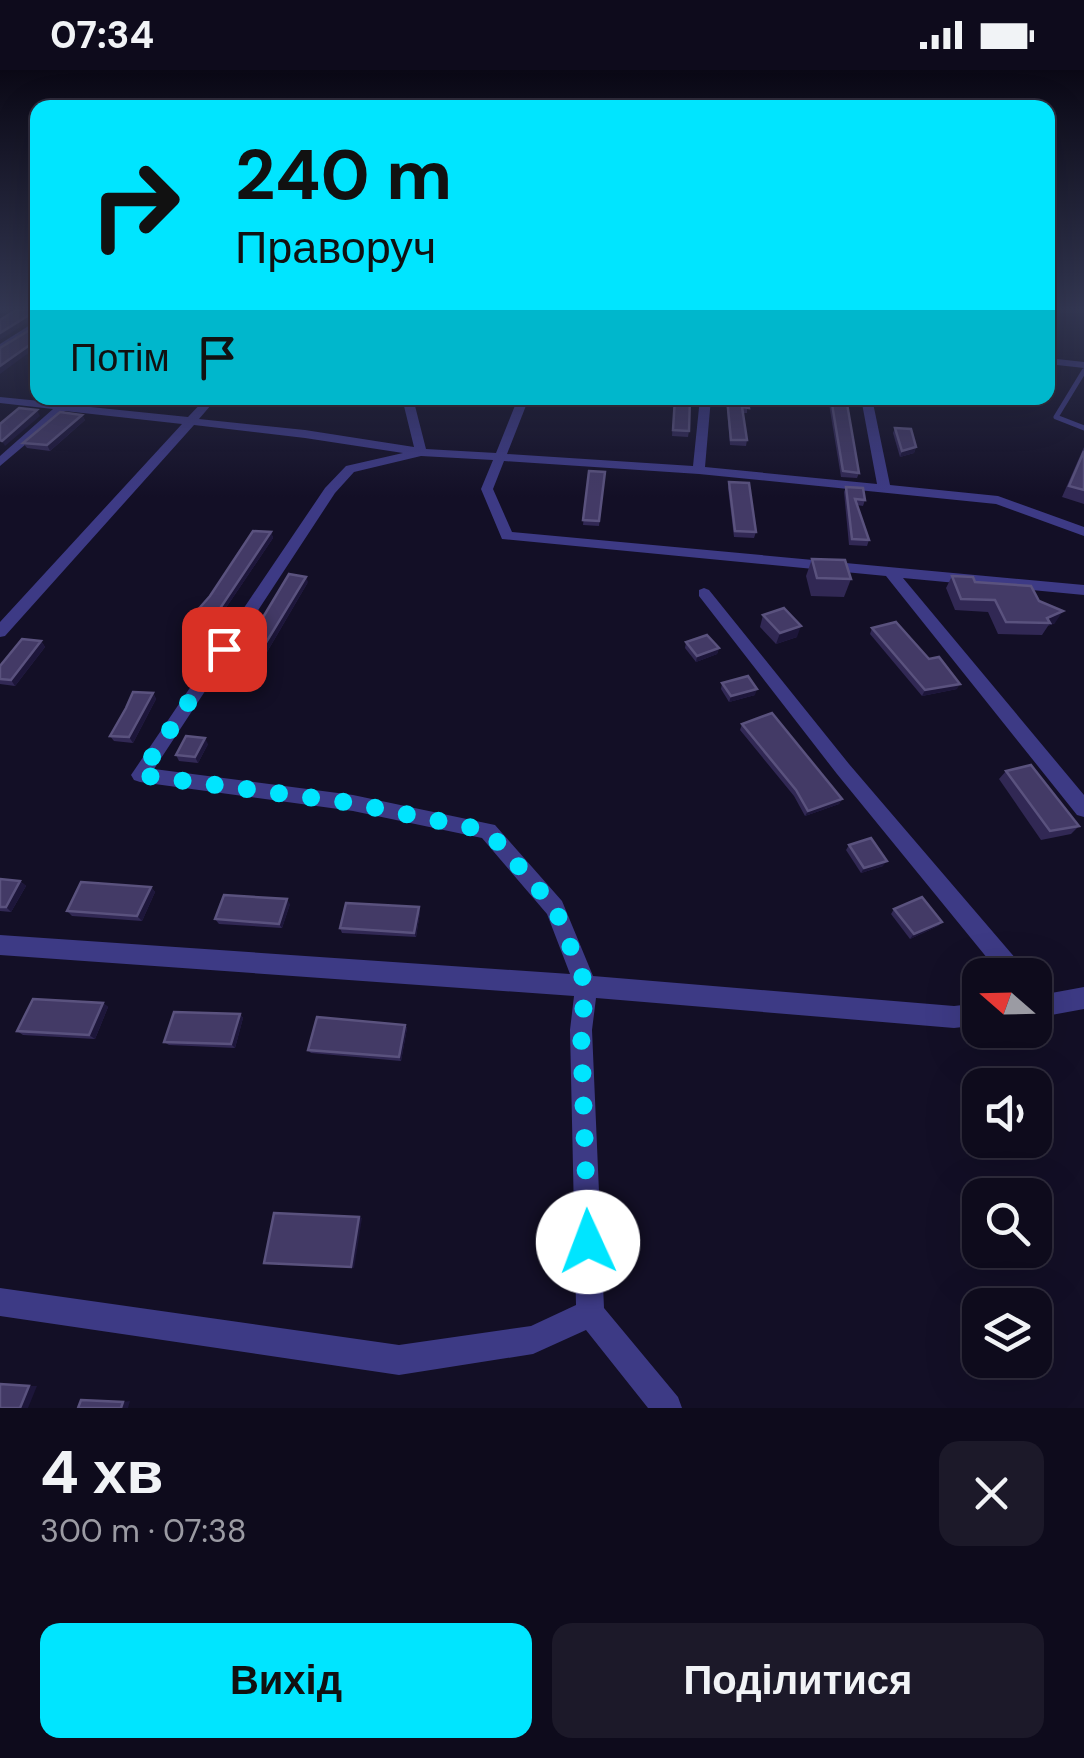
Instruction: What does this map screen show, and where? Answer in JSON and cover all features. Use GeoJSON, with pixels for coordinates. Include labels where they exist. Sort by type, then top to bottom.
{"type":"FeatureCollection","features":[{"type":"Feature","properties":{"kind":"street"},"geometry":{"type":"LineString","coordinates":[[0,400],[30,404]]}},
{"type":"Feature","properties":{"kind":"street"},"geometry":{"type":"LineString","coordinates":[[39,405],[304,434],[422,452],[698,470],[998,500],[1084,532]]}},
{"type":"Feature","properties":{"kind":"street"},"geometry":{"type":"LineString","coordinates":[[0,462],[66,405]]}},
{"type":"Feature","properties":{"kind":"street"},"geometry":{"type":"LineString","coordinates":[[0,632],[205,405]]}},
{"type":"Feature","properties":{"kind":"street"},"geometry":{"type":"LineString","coordinates":[[410,405],[422,452]]}},
{"type":"Feature","properties":{"kind":"street"},"geometry":{"type":"LineString","coordinates":[[521,405],[487,489],[507,536],[1084,590]]}},
{"type":"Feature","properties":{"kind":"street"},"geometry":{"type":"LineString","coordinates":[[698,470],[705,405]]}},
{"type":"Feature","properties":{"kind":"street"},"geometry":{"type":"LineString","coordinates":[[867,405],[884,487]]}},
{"type":"Feature","properties":{"kind":"street"},"geometry":{"type":"LineString","coordinates":[[422,452],[350,469],[330,491],[140,775],[352,803],[488,831],[555,908],[586,986],[581,1030],[590,1313],[667,1408]]}},
{"type":"Feature","properties":{"kind":"street"},"geometry":{"type":"LineString","coordinates":[[890,570],[1084,809]]}},
{"type":"Feature","properties":{"kind":"street"},"geometry":{"type":"LineString","coordinates":[[704,593],[843,769],[1001,958]]}},
{"type":"Feature","properties":{"kind":"street"},"geometry":{"type":"LineString","coordinates":[[0,945],[962,1016]]}},
{"type":"Feature","properties":{"kind":"street"},"geometry":{"type":"LineString","coordinates":[[1052,1002],[1084,998]]}},
{"type":"Feature","properties":{"kind":"street"},"geometry":{"type":"LineString","coordinates":[[0,1302],[400,1360],[533,1340],[590,1313]]}},
{"type":"Feature","properties":{"kind":"lane"},"geometry":{"type":"LineString","coordinates":[[1081,372],[1056,417],[1084,428]]}},
{"type":"Feature","properties":{"kind":"building"},"geometry":{"type":"Polygon","coordinates":[[[675,405],[690,405],[689,431],[673,430],[675,405]]]}},
{"type":"Feature","properties":{"kind":"building"},"geometry":{"type":"Polygon","coordinates":[[[728,405],[748,405],[749,408],[742,407],[747,440],[731,440],[728,405]]]}},
{"type":"Feature","properties":{"kind":"building"},"geometry":{"type":"Polygon","coordinates":[[[832,405],[847,405],[859,473],[843,471],[832,405]]]}},
{"type":"Feature","properties":{"kind":"building"},"geometry":{"type":"Polygon","coordinates":[[[19,408],[37,410],[0,440],[0,424],[19,408]]]}},
{"type":"Feature","properties":{"kind":"building"},"geometry":{"type":"Polygon","coordinates":[[[60,412],[82,415],[47,445],[23,443],[60,412]]]}},
{"type":"Feature","properties":{"kind":"building"},"geometry":{"type":"Polygon","coordinates":[[[895,428],[911,429],[916,447],[902,451],[895,428]]]}},
{"type":"Feature","properties":{"kind":"building"},"geometry":{"type":"Polygon","coordinates":[[[1084,451],[1084,490],[1069,486],[1084,451]]]}},
{"type":"Feature","properties":{"kind":"building"},"geometry":{"type":"Polygon","coordinates":[[[589,471],[605,472],[599,521],[583,520],[589,471]]]}},
{"type":"Feature","properties":{"kind":"building"},"geometry":{"type":"Polygon","coordinates":[[[729,482],[749,483],[756,532],[735,531],[729,482]]]}},
{"type":"Feature","properties":{"kind":"building"},"geometry":{"type":"Polygon","coordinates":[[[846,487],[863,488],[865,500],[855,499],[869,540],[852,539],[846,487]]]}},
{"type":"Feature","properties":{"kind":"building"},"geometry":{"type":"Polygon","coordinates":[[[253,531],[271,532],[215,616],[195,613],[210,596],[253,531]]]}},
{"type":"Feature","properties":{"kind":"building"},"geometry":{"type":"Polygon","coordinates":[[[812,559],[845,560],[851,579],[817,578],[812,559]]]}},
{"type":"Feature","properties":{"kind":"building"},"geometry":{"type":"Polygon","coordinates":[[[289,574],[306,577],[264,646],[244,643],[256,629],[289,574]]]}},
{"type":"Feature","properties":{"kind":"building"},"geometry":{"type":"Polygon","coordinates":[[[952,576],[973,577],[975,582],[1031,586],[1039,601],[1063,611],[1047,618],[1050,623],[1006,622],[995,600],[961,599],[952,576]]]}},
{"type":"Feature","properties":{"kind":"building"},"geometry":{"type":"Polygon","coordinates":[[[784,608],[801,626],[780,633],[763,615],[784,608]]]}},
{"type":"Feature","properties":{"kind":"building"},"geometry":{"type":"Polygon","coordinates":[[[896,622],[929,659],[939,657],[960,684],[925,690],[872,628],[896,622]]]}},
{"type":"Feature","properties":{"kind":"building"},"geometry":{"type":"Polygon","coordinates":[[[707,635],[719,648],[697,656],[686,642],[707,635]]]}},
{"type":"Feature","properties":{"kind":"building"},"geometry":{"type":"Polygon","coordinates":[[[22,639],[41,641],[11,680],[0,679],[0,666],[22,639]]]}},
{"type":"Feature","properties":{"kind":"building"},"geometry":{"type":"Polygon","coordinates":[[[748,676],[757,689],[731,696],[722,683],[748,676]]]}},
{"type":"Feature","properties":{"kind":"building"},"geometry":{"type":"Polygon","coordinates":[[[133,692],[153,693],[129,737],[110,736],[126,708],[133,692]]]}},
{"type":"Feature","properties":{"kind":"building"},"geometry":{"type":"Polygon","coordinates":[[[772,713],[842,799],[808,811],[796,790],[742,724],[772,713]]]}},
{"type":"Feature","properties":{"kind":"building"},"geometry":{"type":"Polygon","coordinates":[[[186,736],[205,738],[195,757],[176,755],[186,736]]]}},
{"type":"Feature","properties":{"kind":"building"},"geometry":{"type":"Polygon","coordinates":[[[1031,765],[1079,826],[1050,831],[1006,771],[1031,765]]]}},
{"type":"Feature","properties":{"kind":"building"},"geometry":{"type":"Polygon","coordinates":[[[871,838],[887,861],[864,868],[849,845],[871,838]]]}},
{"type":"Feature","properties":{"kind":"building"},"geometry":{"type":"Polygon","coordinates":[[[0,879],[20,881],[6,907],[0,907],[0,879]]]}},
{"type":"Feature","properties":{"kind":"building"},"geometry":{"type":"Polygon","coordinates":[[[81,882],[151,887],[137,916],[67,911],[81,882]]]}},
{"type":"Feature","properties":{"kind":"building"},"geometry":{"type":"Polygon","coordinates":[[[224,895],[287,899],[279,924],[215,919],[224,895]]]}},
{"type":"Feature","properties":{"kind":"building"},"geometry":{"type":"Polygon","coordinates":[[[922,897],[942,922],[914,934],[894,909],[922,897]]]}},
{"type":"Feature","properties":{"kind":"building"},"geometry":{"type":"Polygon","coordinates":[[[346,903],[419,907],[414,933],[340,928],[346,903]]]}},
{"type":"Feature","properties":{"kind":"building"},"geometry":{"type":"Polygon","coordinates":[[[33,999],[103,1003],[89,1035],[17,1031],[33,999]]]}},
{"type":"Feature","properties":{"kind":"building"},"geometry":{"type":"Polygon","coordinates":[[[174,1012],[240,1014],[231,1044],[164,1042],[174,1012]]]}},
{"type":"Feature","properties":{"kind":"building"},"geometry":{"type":"Polygon","coordinates":[[[317,1017],[405,1025],[399,1057],[308,1050],[317,1017]]]}},
{"type":"Feature","properties":{"kind":"building"},"geometry":{"type":"Polygon","coordinates":[[[274,1213],[359,1217],[351,1267],[264,1263],[274,1213]]]}},
{"type":"Feature","properties":{"kind":"building"},"geometry":{"type":"Polygon","coordinates":[[[0,1384],[29,1386],[20,1408],[0,1408],[0,1384]]]}},
{"type":"Feature","properties":{"kind":"building"},"geometry":{"type":"Polygon","coordinates":[[[81,1400],[123,1402],[121,1408],[78,1408],[81,1400]]]}},
{"type":"Feature","properties":{"kind":"route"},"geometry":{"type":"LineString","coordinates":[[224,649],[140,775],[352,803],[488,831],[555,908],[586,986],[581,1030],[588,1242]]}}]}
